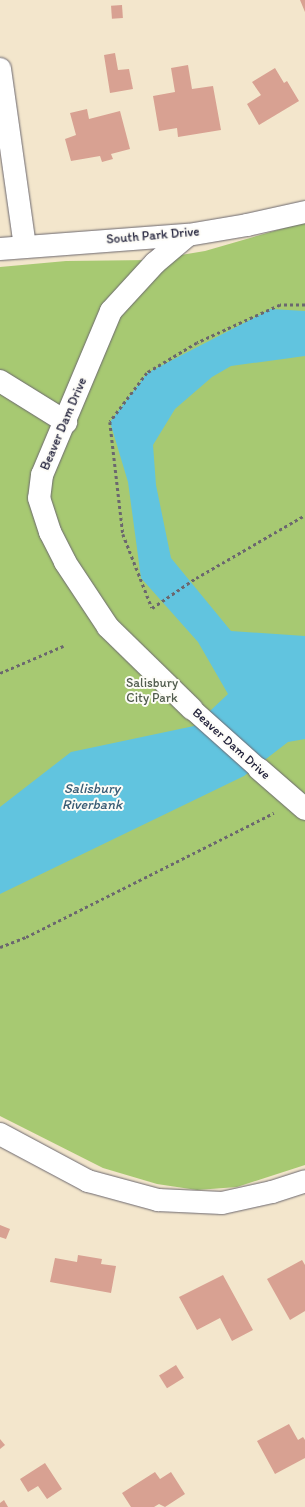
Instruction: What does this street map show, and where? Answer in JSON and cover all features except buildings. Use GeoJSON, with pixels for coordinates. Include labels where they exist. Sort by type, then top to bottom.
{"type":"FeatureCollection","features":[{"type":"Feature","properties":{"kind":"street"},"geometry":{"type":"LineString","coordinates":[[0,69],[25,246]]}},
{"type":"Feature","properties":{"kind":"street","name":"South Park Drive"},"geometry":{"type":"LineString","coordinates":[[0,249],[188,235],[248,225],[305,212]]}},
{"type":"Feature","properties":{"kind":"street","name":"Beaver Dam Drive"},"geometry":{"type":"LineString","coordinates":[[188,235],[155,263],[111,311],[66,422],[42,475],[39,498],[50,532],[64,562],[108,627],[192,709],[300,806]]}},
{"type":"Feature","properties":{"kind":"street"},"geometry":{"type":"LineString","coordinates":[[0,381],[66,422]]}},
{"type":"Feature","properties":{"kind":"street"},"geometry":{"type":"LineString","coordinates":[[0,1134],[88,1181],[158,1200],[222,1203],[272,1192],[305,1181]]}},
{"type":"Feature","properties":{"kind":"path"},"geometry":{"type":"LineString","coordinates":[[305,305],[280,306],[197,342],[147,373],[110,422],[123,534],[152,608],[196,578],[305,514]]}},
{"type":"Feature","properties":{"kind":"path"},"geometry":{"type":"LineString","coordinates":[[0,673],[63,646]]}},
{"type":"Feature","properties":{"kind":"path"},"geometry":{"type":"LineString","coordinates":[[0,947],[26,937],[300,806]]}},
{"type":"Feature","properties":{"kind":"green space","name":"Salisbury City Park"},"geometry":{"type":"Polygon","coordinates":[[[305,222],[305,1165],[237,1187],[197,1190],[157,1184],[103,1168],[0,1116],[0,267],[66,261],[151,260],[205,251],[305,222]]]}},
{"type":"Feature","properties":{"kind":"water","name":"Salisbury Riverbank"},"geometry":{"type":"Polygon","coordinates":[[[271,309],[305,311],[305,356],[231,366],[212,377],[175,409],[153,445],[156,485],[171,558],[231,631],[305,636],[305,739],[288,742],[244,776],[0,894],[0,807],[71,752],[194,726],[228,694],[198,642],[141,578],[128,482],[110,422],[147,373],[271,309]]]}}]}
